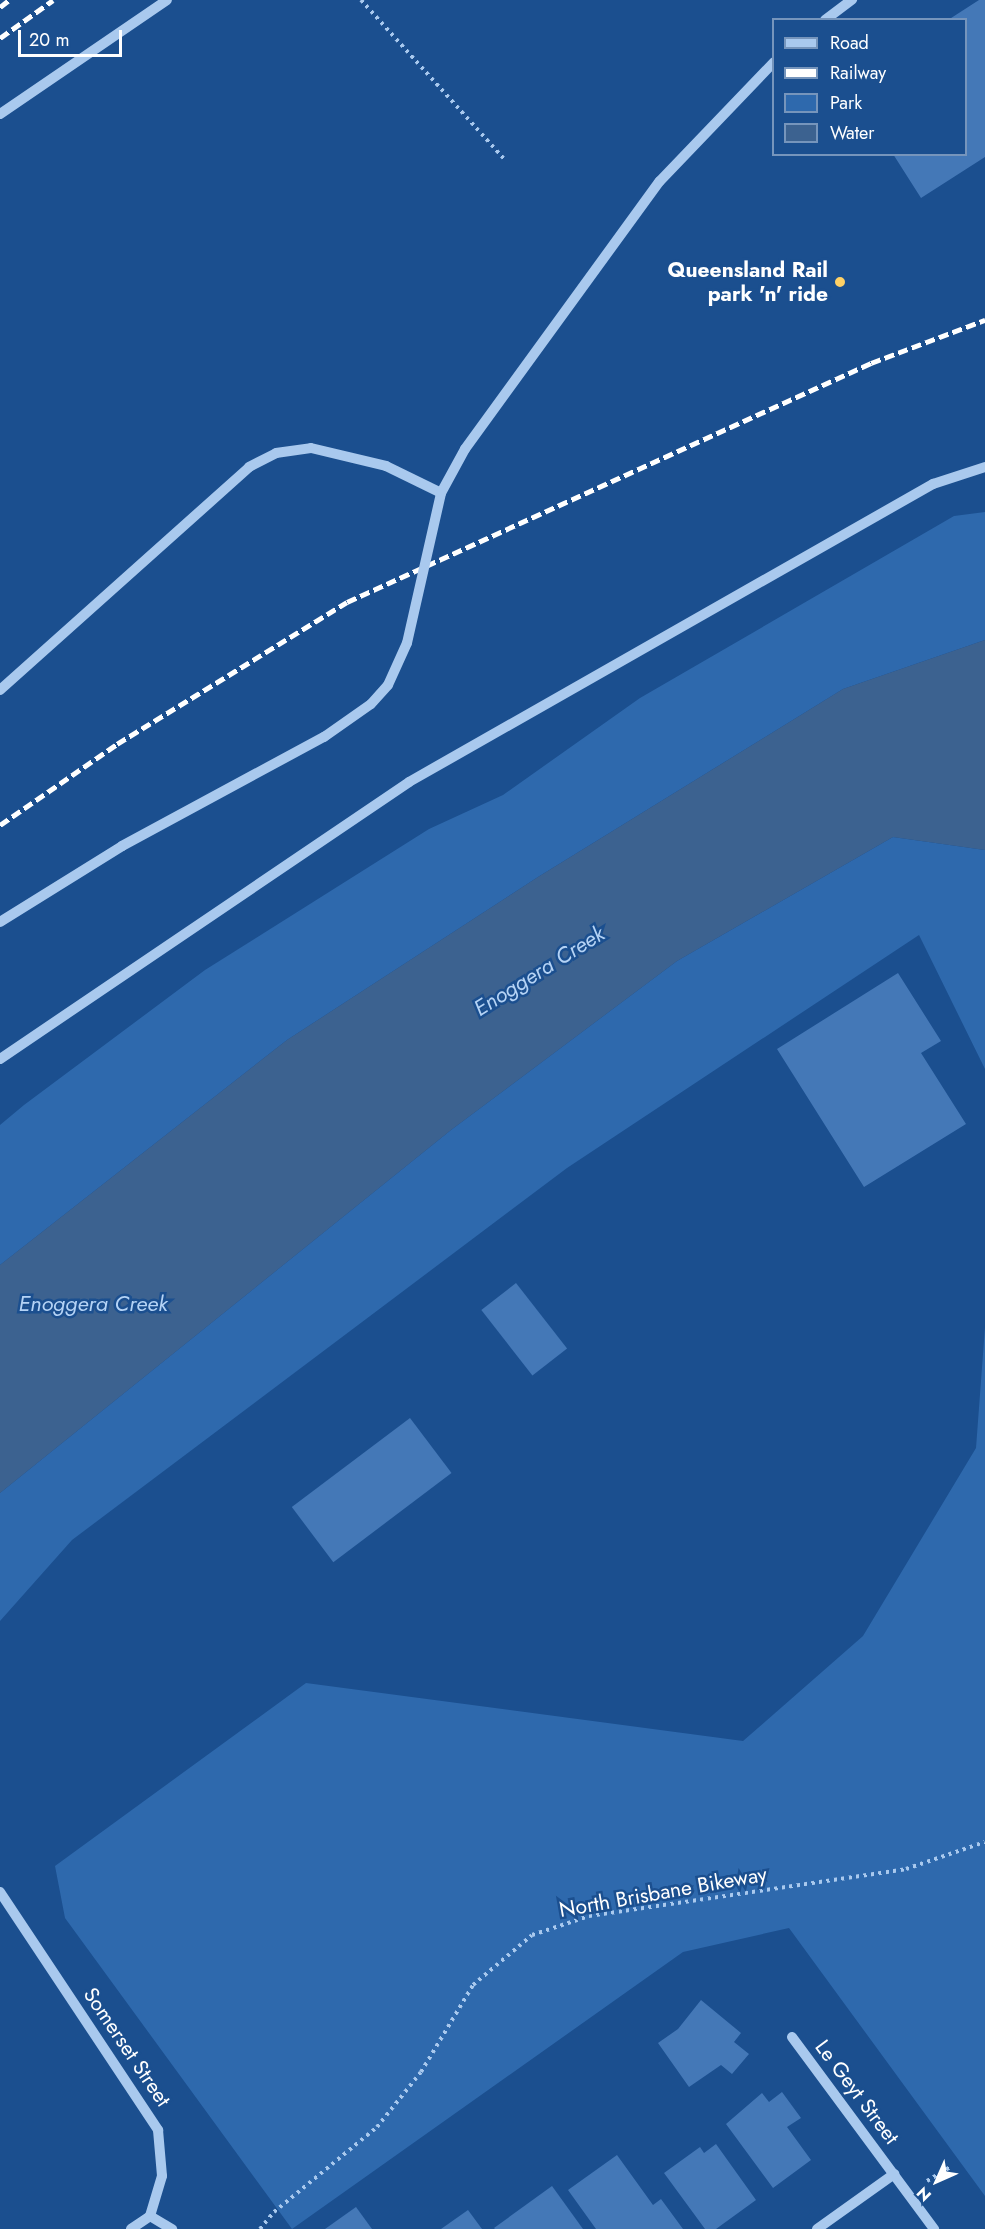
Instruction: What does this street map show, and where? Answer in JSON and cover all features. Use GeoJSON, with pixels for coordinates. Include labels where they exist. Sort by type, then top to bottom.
{"type":"FeatureCollection","features":[{"type":"Feature","properties":{"kind":"street"},"geometry":{"type":"LineString","coordinates":[[0,114],[167,0]]}},
{"type":"Feature","properties":{"kind":"street"},"geometry":{"type":"LineString","coordinates":[[828,18],[852,0]]}},
{"type":"Feature","properties":{"kind":"street"},"geometry":{"type":"LineString","coordinates":[[0,922],[122,846],[324,737],[371,704],[388,685],[407,643],[441,493],[465,449],[660,182],[772,64]]}},
{"type":"Feature","properties":{"kind":"street"},"geometry":{"type":"LineString","coordinates":[[0,690],[249,467],[276,453],[311,448],[386,466],[441,493]]}},
{"type":"Feature","properties":{"kind":"street"},"geometry":{"type":"LineString","coordinates":[[0,1059],[409,782],[933,484],[985,466]]}},
{"type":"Feature","properties":{"kind":"street","name":"Somerset Street"},"geometry":{"type":"LineString","coordinates":[[0,1892],[158,2130],[162,2176],[150,2216]]}},
{"type":"Feature","properties":{"kind":"street","name":"Le Geyt Street"},"geometry":{"type":"LineString","coordinates":[[792,2037],[934,2229]]}},
{"type":"Feature","properties":{"kind":"street"},"geometry":{"type":"LineString","coordinates":[[817,2229],[894,2174]]}},
{"type":"Feature","properties":{"kind":"street"},"geometry":{"type":"LineString","coordinates":[[131,2229],[150,2216],[172,2229]]}},
{"type":"Feature","properties":{"kind":"path"},"geometry":{"type":"LineString","coordinates":[[360,0],[505,160]]}},
{"type":"Feature","properties":{"kind":"path","name":"North Brisbane Bikeway"},"geometry":{"type":"LineString","coordinates":[[260,2229],[274,2212],[377,2127],[422,2072],[473,1985],[532,1935],[589,1916],[906,1869],[985,1842]]}},
{"type":"Feature","properties":{"kind":"path"},"geometry":{"type":"LineString","coordinates":[[932,2178],[952,2166]]}},
{"type":"Feature","properties":{"kind":"green space"},"geometry":{"type":"Polygon","coordinates":[[[985,512],[985,640],[843,689],[538,877],[287,1040],[0,1265],[0,1125],[24,1105],[205,970],[429,829],[503,795],[640,698],[954,516],[985,512]]]}},
{"type":"Feature","properties":{"kind":"green space"},"geometry":{"type":"Polygon","coordinates":[[[893,837],[985,850],[985,1069],[919,935],[567,1168],[72,1540],[0,1621],[0,1493],[451,1130],[677,961],[893,837]]]}},
{"type":"Feature","properties":{"kind":"green space"},"geometry":{"type":"Polygon","coordinates":[[[985,1327],[985,2196],[789,1928],[683,1952],[292,2229],[65,1918],[55,1866],[306,1683],[743,1741],[863,1636],[976,1448],[985,1327]]]}},
{"type":"Feature","properties":{"kind":"water","name":"Enoggera Creek"},"geometry":{"type":"Polygon","coordinates":[[[985,640],[985,850],[893,837],[677,961],[451,1130],[0,1493],[0,1265],[287,1040],[538,877],[843,689],[985,640]]]}},
{"type":"Feature","properties":{"kind":"building"},"geometry":{"type":"Polygon","coordinates":[[[979,0],[985,0],[985,157],[921,198],[894,156],[967,156],[967,18],[951,18],[979,0]]]}},
{"type":"Feature","properties":{"kind":"building"},"geometry":{"type":"Polygon","coordinates":[[[898,973],[941,1041],[921,1053],[966,1124],[864,1187],[777,1049],[898,973]]]}},
{"type":"Feature","properties":{"kind":"building"},"geometry":{"type":"Polygon","coordinates":[[[516,1283],[567,1348],[532,1375],[481,1310],[516,1283]]]}},
{"type":"Feature","properties":{"kind":"building"},"geometry":{"type":"Polygon","coordinates":[[[410,1418],[452,1473],[333,1562],[292,1507],[410,1418]]]}},
{"type":"Feature","properties":{"kind":"building"},"geometry":{"type":"Polygon","coordinates":[[[701,2000],[741,2033],[734,2042],[749,2054],[732,2074],[721,2065],[689,2087],[658,2043],[678,2029],[701,2000]]]}},
{"type":"Feature","properties":{"kind":"building"},"geometry":{"type":"Polygon","coordinates":[[[782,2092],[801,2118],[787,2127],[811,2160],[773,2188],[726,2124],[762,2093],[769,2102],[782,2092]]]}},
{"type":"Feature","properties":{"kind":"building"},"geometry":{"type":"Polygon","coordinates":[[[716,2144],[756,2200],[716,2229],[705,2229],[664,2173],[700,2147],[704,2153],[716,2144]]]}},
{"type":"Feature","properties":{"kind":"building"},"geometry":{"type":"Polygon","coordinates":[[[617,2155],[653,2205],[661,2199],[683,2229],[596,2229],[568,2190],[617,2155]]]}},
{"type":"Feature","properties":{"kind":"building"},"geometry":{"type":"Polygon","coordinates":[[[552,2186],[583,2229],[494,2228],[552,2186]]]}},
{"type":"Feature","properties":{"kind":"building"},"geometry":{"type":"Polygon","coordinates":[[[356,2207],[372,2229],[325,2229],[356,2207]]]}},
{"type":"Feature","properties":{"kind":"building"},"geometry":{"type":"Polygon","coordinates":[[[468,2210],[482,2229],[441,2229],[468,2210]]]}},
{"type":"Feature","properties":{"kind":"railway"},"geometry":{"type":"LineString","coordinates":[[0,7],[9,0]]}},
{"type":"Feature","properties":{"kind":"railway"},"geometry":{"type":"LineString","coordinates":[[0,38],[53,0]]}},
{"type":"Feature","properties":{"kind":"railway"},"geometry":{"type":"LineString","coordinates":[[0,825],[117,744],[347,602],[871,363],[985,320]]}},
{"type":"Feature","properties":{"kind":"place","name":"Queensland Rail park 'n' ride"},"geometry":{"type":"Point","coordinates":[840,282]}}]}
